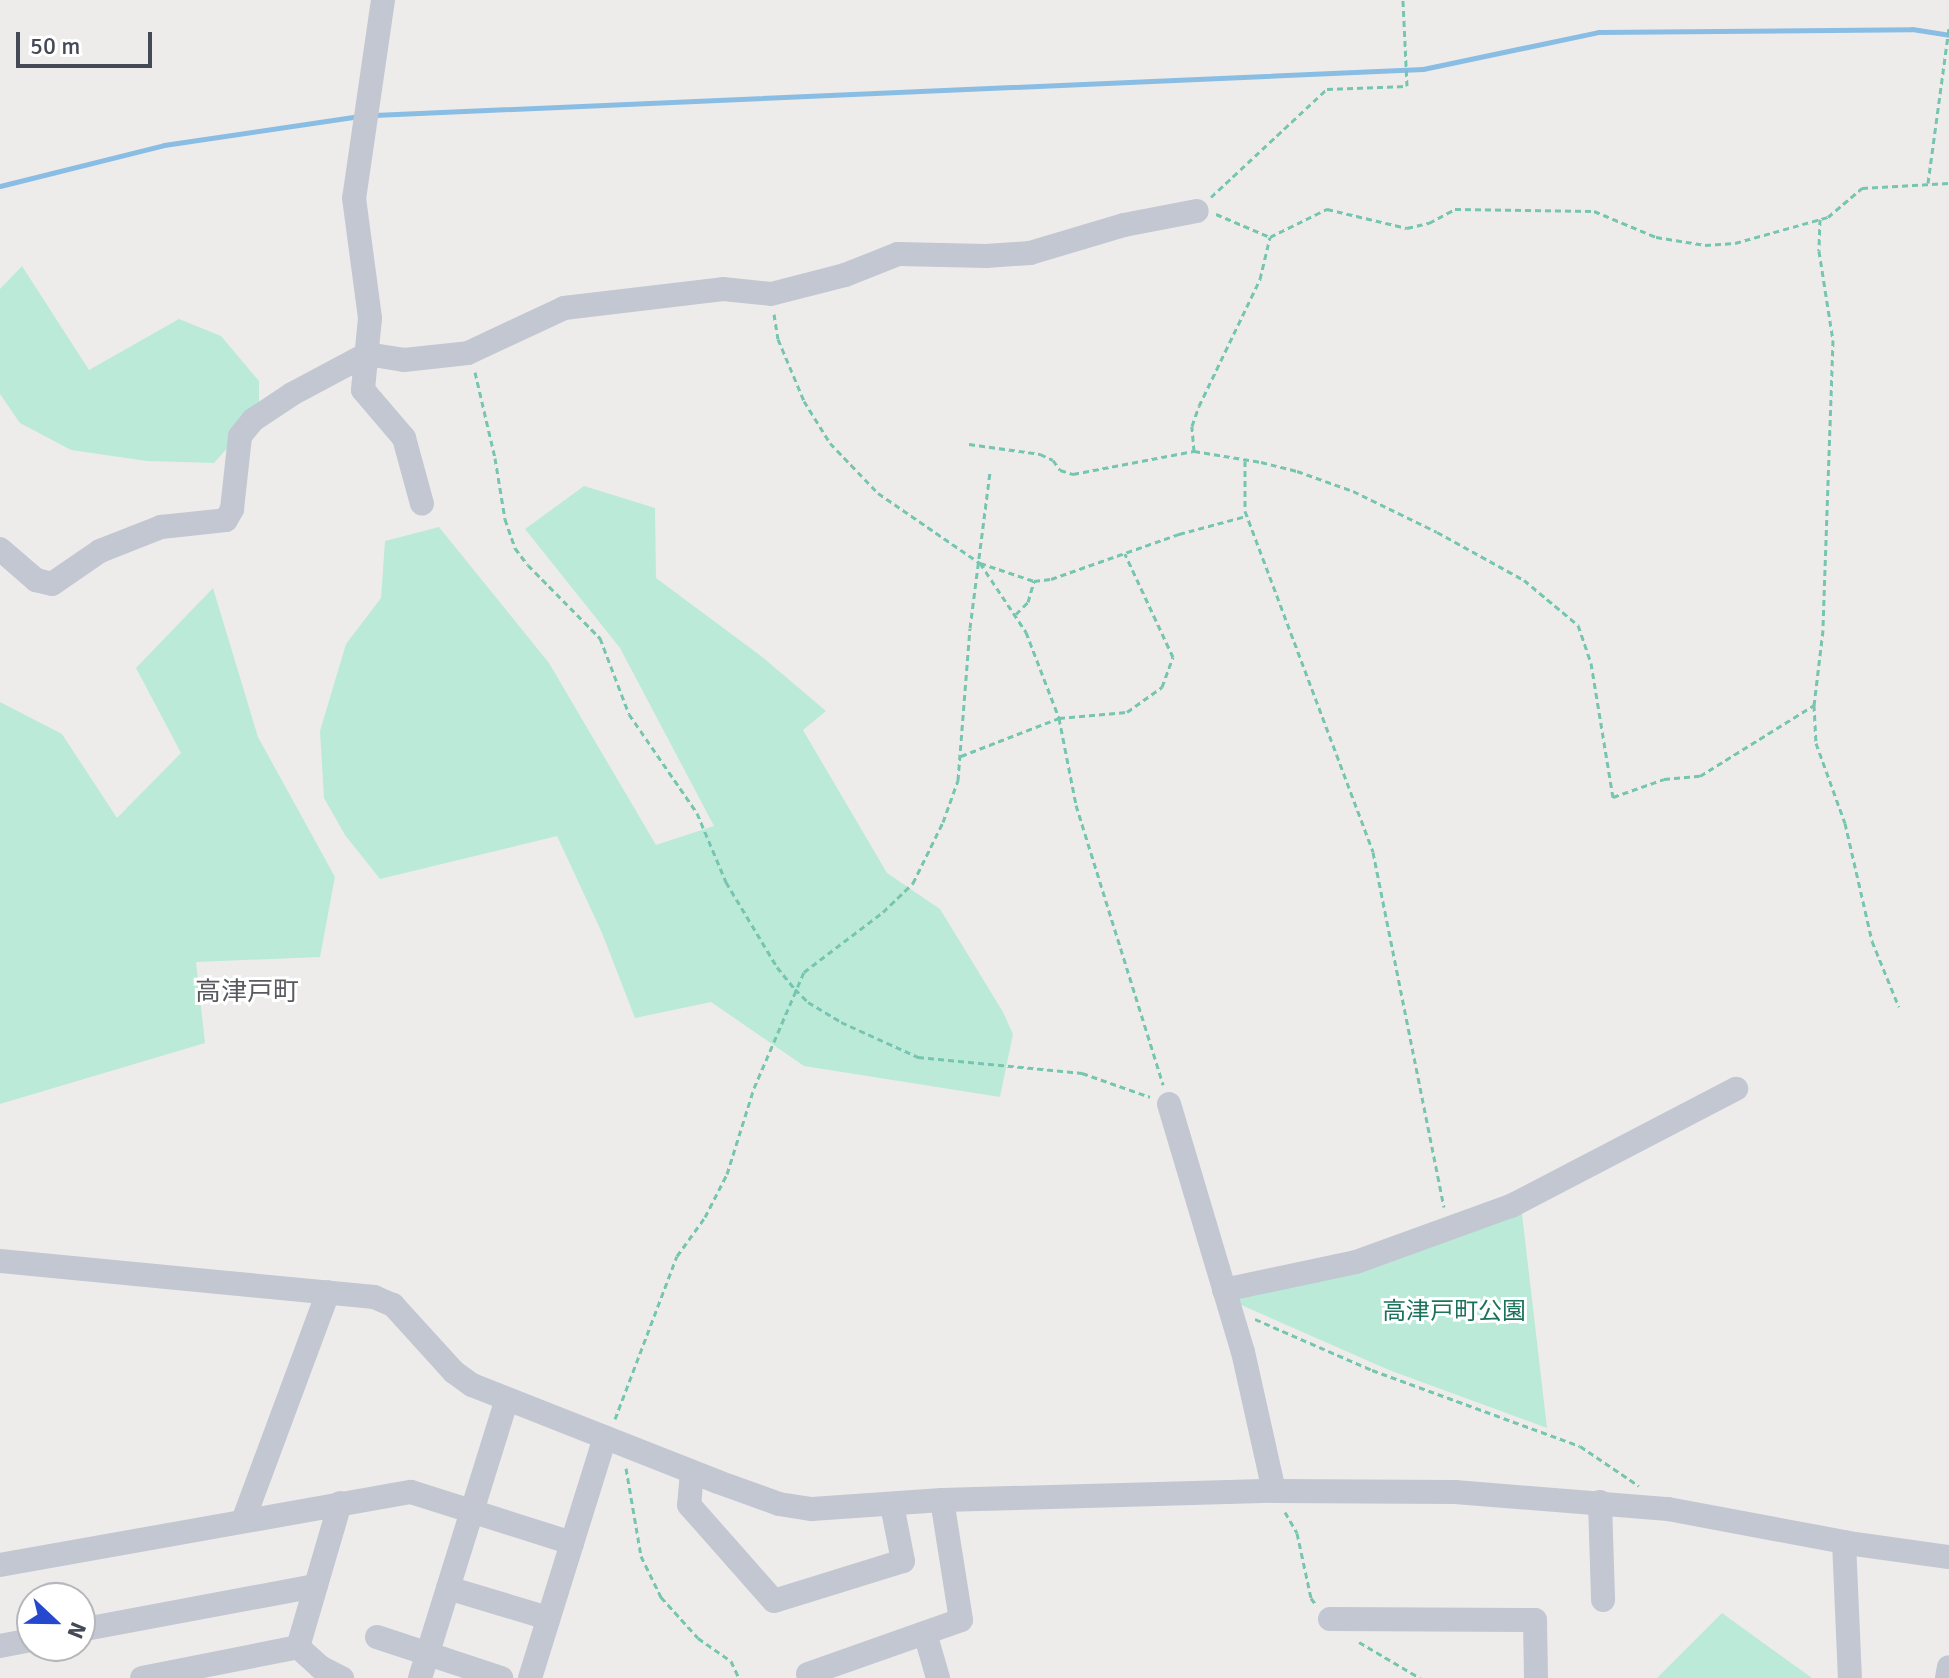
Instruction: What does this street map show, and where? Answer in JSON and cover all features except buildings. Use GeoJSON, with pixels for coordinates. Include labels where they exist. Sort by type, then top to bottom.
{"type":"FeatureCollection","features":[{"type":"Feature","properties":{"kind":"street"},"geometry":{"type":"LineString","coordinates":[[383,0],[354,198],[368,285],[363,390],[404,438],[422,504]]}},
{"type":"Feature","properties":{"kind":"street"},"geometry":{"type":"LineString","coordinates":[[0,549],[29,576],[52,584],[100,551],[161,527],[226,520],[232,509],[240,436],[246,428],[292,394],[367,354],[404,360],[468,353],[564,308],[723,289],[771,294],[845,275],[898,254],[986,256],[1030,253],[1124,225],[1197,211]]}},
{"type":"Feature","properties":{"kind":"street"},"geometry":{"type":"LineString","coordinates":[[1227,1299],[1356,1262],[1511,1206],[1580,1173],[1736,1089]]}},
{"type":"Feature","properties":{"kind":"street"},"geometry":{"type":"LineString","coordinates":[[1169,1104],[1227,1299],[1274,1491]]}},
{"type":"Feature","properties":{"kind":"street"},"geometry":{"type":"LineString","coordinates":[[0,1261],[374,1297],[393,1305],[454,1372],[472,1385],[779,1504],[812,1509],[942,1500],[1274,1491],[1455,1492],[1668,1509],[1844,1542],[1949,1557]]}},
{"type":"Feature","properties":{"kind":"street"},"geometry":{"type":"LineString","coordinates":[[243,1521],[328,1292]]}},
{"type":"Feature","properties":{"kind":"street"},"geometry":{"type":"LineString","coordinates":[[420,1678],[507,1399]]}},
{"type":"Feature","properties":{"kind":"street"},"geometry":{"type":"LineString","coordinates":[[530,1678],[572,1543],[614,1441]]}},
{"type":"Feature","properties":{"kind":"street"},"geometry":{"type":"LineString","coordinates":[[692,1472],[689,1505],[774,1601],[903,1561],[892,1505]]}},
{"type":"Feature","properties":{"kind":"street"},"geometry":{"type":"LineString","coordinates":[[0,1565],[411,1492],[572,1543]]}},
{"type":"Feature","properties":{"kind":"street"},"geometry":{"type":"LineString","coordinates":[[827,1673],[961,1620],[942,1500]]}},
{"type":"Feature","properties":{"kind":"street"},"geometry":{"type":"LineString","coordinates":[[1600,1502],[1603,1600]]}},
{"type":"Feature","properties":{"kind":"street"},"geometry":{"type":"LineString","coordinates":[[298,1647],[340,1503]]}},
{"type":"Feature","properties":{"kind":"street"},"geometry":{"type":"LineString","coordinates":[[1844,1542],[1850,1678]]}},
{"type":"Feature","properties":{"kind":"street"},"geometry":{"type":"LineString","coordinates":[[96,1627],[316,1586]]}},
{"type":"Feature","properties":{"kind":"street"},"geometry":{"type":"LineString","coordinates":[[448,1588],[548,1618]]}},
{"type":"Feature","properties":{"kind":"street"},"geometry":{"type":"LineString","coordinates":[[1330,1619],[1535,1620],[1536,1678]]}},
{"type":"Feature","properties":{"kind":"street"},"geometry":{"type":"LineString","coordinates":[[925,1633],[938,1678]]}},
{"type":"Feature","properties":{"kind":"street"},"geometry":{"type":"LineString","coordinates":[[377,1637],[501,1678]]}},
{"type":"Feature","properties":{"kind":"street"},"geometry":{"type":"LineString","coordinates":[[142,1678],[225,1670],[298,1647]]}},
{"type":"Feature","properties":{"kind":"street"},"geometry":{"type":"LineString","coordinates":[[298,1647],[320,1667],[342,1678]]}},
{"type":"Feature","properties":{"kind":"street"},"geometry":{"type":"LineString","coordinates":[[1947,1678],[1949,1667]]}},
{"type":"Feature","properties":{"kind":"path"},"geometry":{"type":"LineString","coordinates":[[1197,211],[1327,89],[1407,86],[1403,0]]}},
{"type":"Feature","properties":{"kind":"path"},"geometry":{"type":"LineString","coordinates":[[1928,183],[1949,28]]}},
{"type":"Feature","properties":{"kind":"path"},"geometry":{"type":"LineString","coordinates":[[1197,211],[1214,213],[1270,237],[1327,209],[1407,228],[1429,223],[1455,209],[1594,211],[1656,237],[1705,245],[1735,243],[1828,217],[1862,188],[1949,183]]}},
{"type":"Feature","properties":{"kind":"path"},"geometry":{"type":"LineString","coordinates":[[1820,219],[1819,251],[1833,340],[1823,630],[1814,705],[1816,743],[1845,823],[1872,941],[1899,1007]]}},
{"type":"Feature","properties":{"kind":"path"},"geometry":{"type":"LineString","coordinates":[[1194,451],[1192,426],[1199,406],[1260,279],[1270,237]]}},
{"type":"Feature","properties":{"kind":"path"},"geometry":{"type":"LineString","coordinates":[[771,294],[778,339],[804,401],[830,443],[878,493],[980,563],[1034,581],[1064,576],[1179,534],[1246,516]]}},
{"type":"Feature","properties":{"kind":"path"},"geometry":{"type":"LineString","coordinates":[[468,353],[480,386],[505,519],[515,548],[600,638],[629,714],[697,813],[726,882],[777,967],[795,989],[808,1002],[841,1022],[918,1057],[1082,1073],[1169,1104]]}},
{"type":"Feature","properties":{"kind":"path"},"geometry":{"type":"LineString","coordinates":[[969,444],[1040,454],[1053,460],[1060,470],[1073,474],[1194,451],[1245,460],[1297,471],[1353,491],[1437,532],[1524,580],[1578,625],[1591,663],[1613,797],[1664,779],[1700,776],[1814,705]]}},
{"type":"Feature","properties":{"kind":"path"},"geometry":{"type":"LineString","coordinates":[[1245,460],[1246,516],[1373,852],[1443,1201],[1440,1234]]}},
{"type":"Feature","properties":{"kind":"path"},"geometry":{"type":"LineString","coordinates":[[739,1678],[731,1661],[698,1638],[661,1597],[641,1556],[614,1441],[677,1256],[705,1217],[727,1174],[754,1088],[804,972],[883,912],[913,883],[943,822],[958,780],[970,628],[990,471]]}},
{"type":"Feature","properties":{"kind":"path"},"geometry":{"type":"LineString","coordinates":[[961,756],[1059,718],[1127,712],[1162,687],[1173,657],[1125,554]]}},
{"type":"Feature","properties":{"kind":"path"},"geometry":{"type":"LineString","coordinates":[[980,563],[1016,614],[1059,718],[1076,805],[1169,1104]]}},
{"type":"Feature","properties":{"kind":"path"},"geometry":{"type":"LineString","coordinates":[[1016,614],[1028,602],[1034,581]]}},
{"type":"Feature","properties":{"kind":"path"},"geometry":{"type":"LineString","coordinates":[[1227,1299],[1372,1370],[1580,1446],[1618,1468],[1668,1509]]}},
{"type":"Feature","properties":{"kind":"green space"},"geometry":{"type":"Polygon","coordinates":[[[22,266],[89,370],[179,319],[221,336],[259,381],[259,413],[214,463],[147,461],[71,450],[20,423],[0,394],[0,289],[22,266]]]}},
{"type":"Feature","properties":{"kind":"green space"},"geometry":{"type":"Polygon","coordinates":[[[584,486],[655,508],[656,578],[761,656],[826,711],[803,730],[887,873],[940,909],[1003,1012],[1013,1034],[1000,1097],[804,1066],[711,1002],[635,1018],[602,933],[557,836],[380,879],[345,835],[324,798],[320,731],[346,644],[381,598],[385,541],[439,527],[549,663],[656,845],[714,826],[620,648],[525,529],[584,486]]]}},
{"type":"Feature","properties":{"kind":"green space"},"geometry":{"type":"Polygon","coordinates":[[[213,588],[258,737],[335,877],[320,957],[196,962],[205,1043],[0,1104],[0,702],[62,734],[117,818],[181,753],[136,668],[213,588]]]}},
{"type":"Feature","properties":{"kind":"green space","name":"高津戸町公園"},"geometry":{"type":"Polygon","coordinates":[[[1521,1205],[1547,1428],[1389,1370],[1239,1304],[1236,1289],[1521,1205]]]}},
{"type":"Feature","properties":{"kind":"green space"},"geometry":{"type":"Polygon","coordinates":[[[1722,1613],[1812,1678],[1657,1678],[1722,1613]]]}},
{"type":"Feature","properties":{"kind":"waterway"},"geometry":{"type":"LineString","coordinates":[[374,115],[1423,69],[1598,32],[1912,29],[1949,35]]}},
{"type":"Feature","properties":{"kind":"waterway"},"geometry":{"type":"LineString","coordinates":[[0,186],[164,145],[360,116]]}},
{"type":"Feature","properties":{"kind":"district","name":"高津戸町"},"geometry":{"type":"Point","coordinates":[247,993]}}]}
